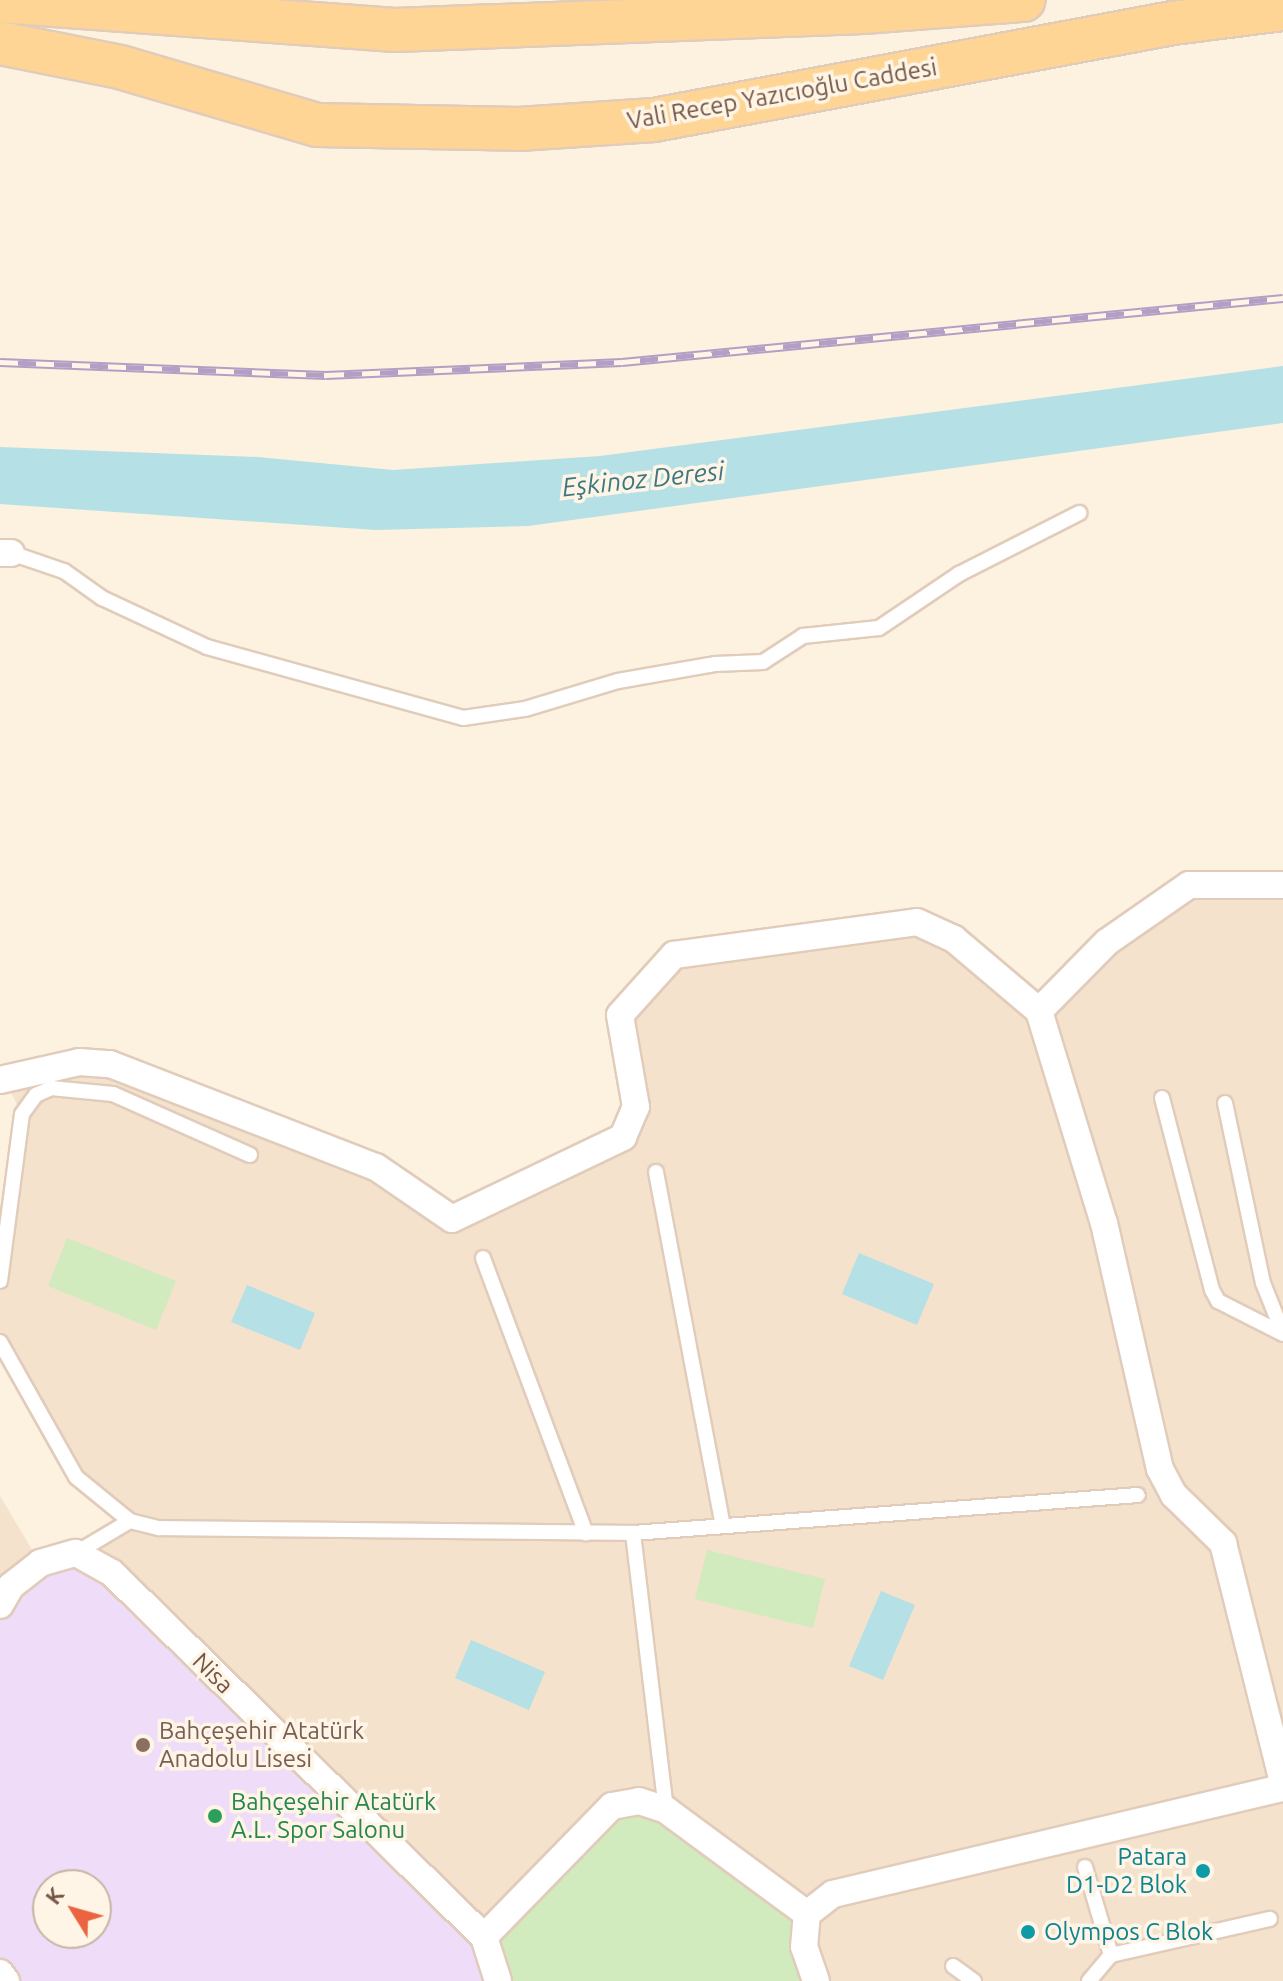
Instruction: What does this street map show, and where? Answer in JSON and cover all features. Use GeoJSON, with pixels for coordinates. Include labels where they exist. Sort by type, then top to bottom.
{"type":"FeatureCollection","features":[{"type":"Feature","properties":{"kind":"main road"},"geometry":{"type":"LineString","coordinates":[[0,1],[395,30],[863,12],[1024,0]]}},
{"type":"Feature","properties":{"kind":"main road","name":"Vali Recep Yazıcıoğlu Caddesi"},"geometry":{"type":"LineString","coordinates":[[0,43],[120,67],[317,125],[519,129],[697,113],[1173,23],[1283,9]]}},
{"type":"Feature","properties":{"kind":"street"},"geometry":{"type":"LineString","coordinates":[[1039,1011],[1107,942],[1189,885],[1283,885]]}},
{"type":"Feature","properties":{"kind":"street"},"geometry":{"type":"LineString","coordinates":[[0,1080],[79,1062],[110,1064],[376,1167],[452,1219],[623,1137],[636,1107],[620,1015],[674,955],[917,922],[954,939],[1039,1011],[1104,1223],[1160,1469],[1174,1495],[1223,1543],[1283,1781]]}},
{"type":"Feature","properties":{"kind":"street"},"geometry":{"type":"LineString","coordinates":[[0,1605],[11,1586],[40,1563],[76,1553]]}},
{"type":"Feature","properties":{"kind":"street","name":"Nisa"},"geometry":{"type":"LineString","coordinates":[[76,1553],[112,1573],[484,1937],[498,1981]]}},
{"type":"Feature","properties":{"kind":"street"},"geometry":{"type":"LineString","coordinates":[[816,1981],[804,1947],[807,1914],[833,1894],[1283,1788]]}},
{"type":"Feature","properties":{"kind":"street"},"geometry":{"type":"LineString","coordinates":[[484,1937],[612,1806],[639,1801],[666,1810],[807,1914]]}},
{"type":"Feature","properties":{"kind":"street"},"geometry":{"type":"LineString","coordinates":[[0,1973],[6,1981]]}},
{"type":"Feature","properties":{"kind":"lane"},"geometry":{"type":"LineString","coordinates":[[5,553],[64,571],[102,598],[207,647],[463,718],[525,709],[618,681],[715,664],[763,662],[803,636],[879,628],[959,574],[1079,513]]}},
{"type":"Feature","properties":{"kind":"lane"},"geometry":{"type":"LineString","coordinates":[[0,1281],[22,1114],[36,1095],[51,1088],[113,1094],[250,1155]]}},
{"type":"Feature","properties":{"kind":"lane"},"geometry":{"type":"LineString","coordinates":[[1162,1098],[1212,1290],[1218,1301],[1283,1334]]}},
{"type":"Feature","properties":{"kind":"lane"},"geometry":{"type":"LineString","coordinates":[[1225,1103],[1263,1283],[1283,1334]]}},
{"type":"Feature","properties":{"kind":"lane"},"geometry":{"type":"LineString","coordinates":[[656,1172],[723,1526]]}},
{"type":"Feature","properties":{"kind":"lane"},"geometry":{"type":"LineString","coordinates":[[483,1258],[586,1533]]}},
{"type":"Feature","properties":{"kind":"lane"},"geometry":{"type":"LineString","coordinates":[[0,1342],[76,1477],[130,1521],[159,1528],[633,1533],[1138,1495]]}},
{"type":"Feature","properties":{"kind":"lane"},"geometry":{"type":"LineString","coordinates":[[76,1553],[130,1521]]}},
{"type":"Feature","properties":{"kind":"lane"},"geometry":{"type":"LineString","coordinates":[[633,1533],[666,1810]]}},
{"type":"Feature","properties":{"kind":"lane"},"geometry":{"type":"LineString","coordinates":[[1085,1867],[1111,1955]]}},
{"type":"Feature","properties":{"kind":"lane"},"geometry":{"type":"LineString","coordinates":[[1089,1981],[1111,1955],[1270,1919]]}},
{"type":"Feature","properties":{"kind":"lane"},"geometry":{"type":"LineString","coordinates":[[953,1966],[974,1981]]}},
{"type":"Feature","properties":{"kind":"shaded area"},"geometry":{"type":"Polygon","coordinates":[[[1189,885],[1283,885],[1283,1981],[816,1981],[484,1937],[76,1553],[129,1522],[76,1477],[0,1342],[0,1281],[22,1114],[4,1079],[79,1062],[376,1167],[452,1219],[623,1137],[636,1107],[620,1015],[674,955],[917,922],[1039,1010],[1189,885]]]}},
{"type":"Feature","properties":{"kind":"shaded area"},"geometry":{"type":"Polygon","coordinates":[[[0,1496],[40,1563],[0,1605],[0,1496]]]}},
{"type":"Feature","properties":{"kind":"shaded area","name":"Bahçeşehir Atatürk Anadolu Lisesi"},"geometry":{"type":"Polygon","coordinates":[[[76,1553],[454,1912],[498,1981],[6,1981],[0,1973],[0,1605],[76,1553]]]}},
{"type":"Feature","properties":{"kind":"green space"},"geometry":{"type":"Polygon","coordinates":[[[67,1238],[176,1281],[156,1330],[48,1286],[67,1238]]]}},
{"type":"Feature","properties":{"kind":"green space"},"geometry":{"type":"Polygon","coordinates":[[[707,1550],[825,1579],[813,1628],[695,1599],[707,1550]]]}},
{"type":"Feature","properties":{"kind":"green space"},"geometry":{"type":"Polygon","coordinates":[[[639,1801],[807,1914],[816,1981],[498,1981],[484,1937],[510,1908],[639,1801]]]}},
{"type":"Feature","properties":{"kind":"water","name":"Eşkinoz Deresi"},"geometry":{"type":"Polygon","coordinates":[[[1283,366],[1283,423],[528,526],[376,530],[0,504],[0,447],[258,457],[393,470],[600,456],[1283,366]]]}},
{"type":"Feature","properties":{"kind":"water"},"geometry":{"type":"Polygon","coordinates":[[[859,1253],[934,1284],[917,1325],[842,1294],[859,1253]]]}},
{"type":"Feature","properties":{"kind":"water"},"geometry":{"type":"Polygon","coordinates":[[[247,1285],[315,1313],[300,1350],[231,1322],[247,1285]]]}},
{"type":"Feature","properties":{"kind":"water"},"geometry":{"type":"Polygon","coordinates":[[[881,1591],[915,1605],[883,1680],[849,1666],[881,1591]]]}},
{"type":"Feature","properties":{"kind":"water"},"geometry":{"type":"Polygon","coordinates":[[[471,1640],[545,1672],[529,1710],[455,1678],[471,1640]]]}},
{"type":"Feature","properties":{"kind":"railway"},"geometry":{"type":"LineString","coordinates":[[0,362],[326,375],[622,362],[1283,298]]}},
{"type":"Feature","properties":{"kind":"place","name":"Bahçeşehir Atatürk Anadolu Lisesi"},"geometry":{"type":"Point","coordinates":[143,1745]}},
{"type":"Feature","properties":{"kind":"place","name":"Bahçeşehir Atatürk A.L. Spor Salonu"},"geometry":{"type":"Point","coordinates":[215,1816]}},
{"type":"Feature","properties":{"kind":"place","name":"Patara D1-D2 Blok"},"geometry":{"type":"Point","coordinates":[1203,1871]}},
{"type":"Feature","properties":{"kind":"place","name":"Olympos C Blok"},"geometry":{"type":"Point","coordinates":[1028,1932]}}]}
